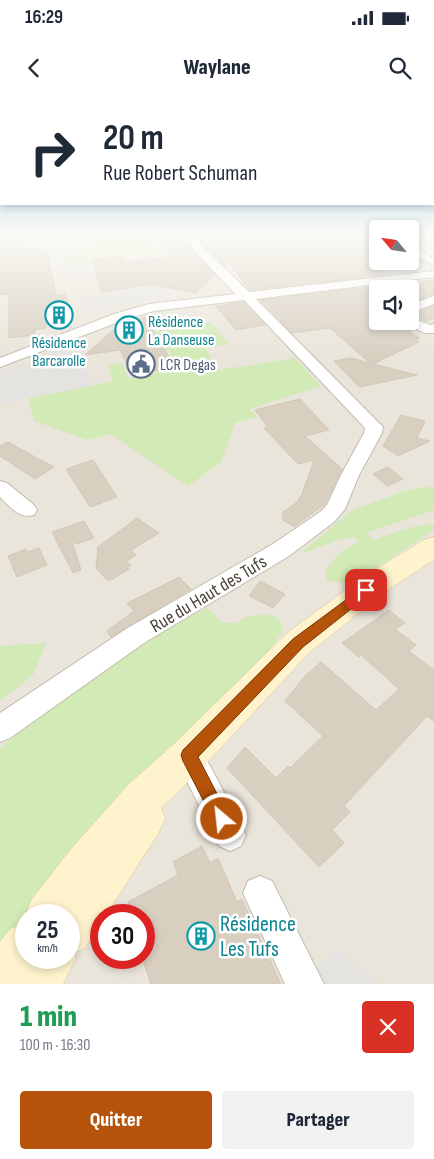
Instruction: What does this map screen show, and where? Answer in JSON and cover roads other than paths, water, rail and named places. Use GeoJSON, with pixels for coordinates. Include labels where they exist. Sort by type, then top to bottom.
{"type":"FeatureCollection","features":[{"type":"Feature","properties":{"kind":"main road"},"geometry":{"type":"LineString","coordinates":[[56,904],[85,865],[124,818],[298,643],[380,581],[434,547]]}},
{"type":"Feature","properties":{"kind":"main road"},"geometry":{"type":"LineString","coordinates":[[80,915],[188,755]]}},
{"type":"Feature","properties":{"kind":"main road"},"geometry":{"type":"LineString","coordinates":[[0,984],[15,962]]}},
{"type":"Feature","properties":{"kind":"main road"},"geometry":{"type":"LineString","coordinates":[[36,984],[45,969]]}},
{"type":"Feature","properties":{"kind":"street"},"geometry":{"type":"LineString","coordinates":[[225,275],[245,296]]}},
{"type":"Feature","properties":{"kind":"street"},"geometry":{"type":"LineString","coordinates":[[0,363],[141,310],[167,305],[423,275]]}},
{"type":"Feature","properties":{"kind":"street","name":"Rue du Haut des Tufs"},"geometry":{"type":"LineString","coordinates":[[0,729],[135,636],[297,539],[335,509],[350,475],[374,433],[374,427],[245,296]]}},
{"type":"Feature","properties":{"kind":"street"},"geometry":{"type":"LineString","coordinates":[[419,306],[434,300]]}},
{"type":"Feature","properties":{"kind":"street"},"geometry":{"type":"LineString","coordinates":[[419,325],[430,330],[434,328]]}},
{"type":"Feature","properties":{"kind":"street"},"geometry":{"type":"LineString","coordinates":[[0,354],[26,354]]}},
{"type":"Feature","properties":{"kind":"street"},"geometry":{"type":"LineString","coordinates":[[0,487],[27,510]]}},
{"type":"Feature","properties":{"kind":"street"},"geometry":{"type":"LineString","coordinates":[[188,755],[230,835]]}},
{"type":"Feature","properties":{"kind":"street"},"geometry":{"type":"LineString","coordinates":[[260,893],[305,984]]}},
{"type":"Feature","properties":{"kind":"place","name":"Résidence Barcarolle"},"geometry":{"type":"Point","coordinates":[59,315]}},
{"type":"Feature","properties":{"kind":"place","name":"Résidence La Danseuse"},"geometry":{"type":"Point","coordinates":[129,330]}},
{"type":"Feature","properties":{"kind":"place","name":"LCR Degas"},"geometry":{"type":"Point","coordinates":[141,364]}},
{"type":"Feature","properties":{"kind":"place","name":"Résidence Les Tufs"},"geometry":{"type":"Point","coordinates":[201,936]}}]}
